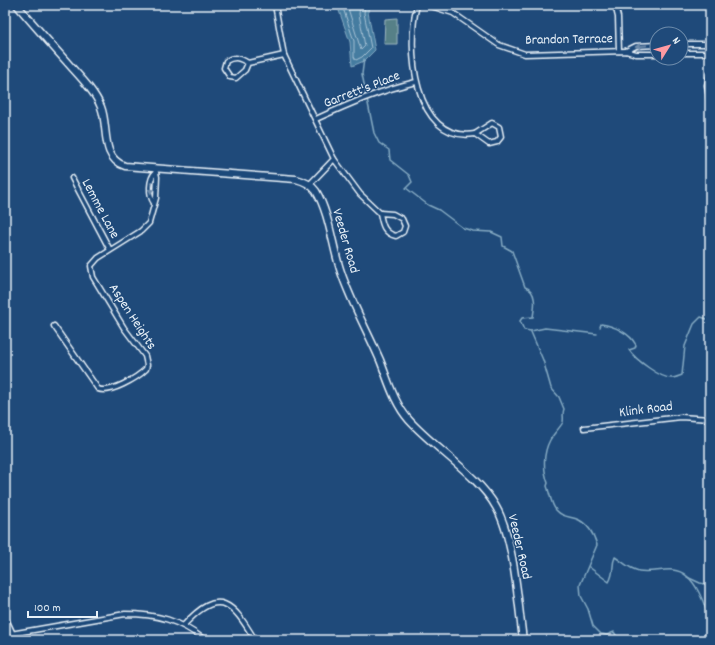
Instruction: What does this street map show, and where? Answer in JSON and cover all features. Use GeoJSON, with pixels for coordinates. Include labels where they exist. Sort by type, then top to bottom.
{"type":"FeatureCollection","features":[{"type":"Feature","properties":{"kind":"street"},"geometry":{"type":"LineString","coordinates":[[17,5],[83,81],[96,99],[104,119],[108,149],[112,158],[118,164],[155,170],[296,179],[310,184],[334,159]]}},
{"type":"Feature","properties":{"kind":"street"},"geometry":{"type":"LineString","coordinates":[[275,5],[284,55],[334,159],[360,194],[380,213],[384,229],[389,234],[396,236],[402,232],[405,226],[402,219],[393,214],[380,213]]}},
{"type":"Feature","properties":{"kind":"street"},"geometry":{"type":"LineString","coordinates":[[417,5],[412,45],[416,82],[425,105],[438,123],[452,131],[462,134],[475,134],[492,123],[499,127],[502,135],[500,139],[493,144],[481,139],[475,134]]}},
{"type":"Feature","properties":{"kind":"street","name":"Brandon Terrace"},"geometry":{"type":"LineString","coordinates":[[428,5],[453,13],[499,45],[525,54],[618,51],[626,51],[636,54],[649,54]]}},
{"type":"Feature","properties":{"kind":"street"},"geometry":{"type":"LineString","coordinates":[[615,5],[618,17],[618,51]]}},
{"type":"Feature","properties":{"kind":"street"},"geometry":{"type":"LineString","coordinates":[[689,44],[705,44],[710,46]]}},
{"type":"Feature","properties":{"kind":"street","name":"Brandon Terrace"},"geometry":{"type":"LineString","coordinates":[[626,51],[636,46],[649,45]]}},
{"type":"Feature","properties":{"kind":"street"},"geometry":{"type":"LineString","coordinates":[[689,53],[705,53],[710,51]]}},
{"type":"Feature","properties":{"kind":"street"},"geometry":{"type":"LineString","coordinates":[[248,63],[245,70],[236,78],[230,77],[224,68],[226,61],[232,58],[238,58],[248,63],[284,55]]}},
{"type":"Feature","properties":{"kind":"street"},"geometry":{"type":"LineString","coordinates":[[710,73],[707,85],[710,104]]}},
{"type":"Feature","properties":{"kind":"street","name":"Garrett's Place"},"geometry":{"type":"LineString","coordinates":[[316,119],[362,98],[416,82]]}},
{"type":"Feature","properties":{"kind":"street","name":"Aspen Heights"},"geometry":{"type":"LineString","coordinates":[[54,326],[98,389],[106,391],[114,389],[146,369],[147,365],[145,356],[124,328],[91,270],[94,262],[110,250],[141,231],[149,223],[153,216],[156,198],[157,177],[155,170]]}},
{"type":"Feature","properties":{"kind":"street","name":"Lemme Lane"},"geometry":{"type":"LineString","coordinates":[[72,178],[110,250]]}},
{"type":"Feature","properties":{"kind":"street","name":"Veeder Road"},"geometry":{"type":"LineString","coordinates":[[310,184],[315,190],[322,204],[337,260],[351,299],[367,330],[399,406],[410,421],[476,482],[499,511],[504,524],[511,558],[523,640]]}},
{"type":"Feature","properties":{"kind":"street","name":"Klink Road"},"geometry":{"type":"LineString","coordinates":[[584,428],[681,416],[710,419]]}},
{"type":"Feature","properties":{"kind":"street"},"geometry":{"type":"LineString","coordinates":[[184,625],[197,610],[211,604],[228,604],[240,615],[256,640]]}},
{"type":"Feature","properties":{"kind":"street"},"geometry":{"type":"LineString","coordinates":[[5,635],[125,614],[166,618],[184,625],[205,640]]}},
{"type":"Feature","properties":{"kind":"street"},"geometry":{"type":"LineString","coordinates":[[5,617],[13,634]]}},
{"type":"Feature","properties":{"kind":"green space"},"geometry":{"type":"Polygon","coordinates":[[[397,18],[397,44],[384,44],[385,19],[397,18]]]}},
{"type":"Feature","properties":{"kind":"water"},"geometry":{"type":"Polygon","coordinates":[[[337,5],[369,5],[368,12],[375,50],[364,61],[352,66],[350,42],[337,5]]]}},
{"type":"Feature","properties":{"kind":"waterway"},"geometry":{"type":"LineString","coordinates":[[364,59],[362,74],[374,133],[379,143],[389,150],[390,160],[409,175],[412,182],[406,188],[428,205],[439,210],[463,228],[473,231],[491,232],[502,237],[503,246],[512,251],[525,287],[532,292],[534,299],[533,317],[522,318],[520,321],[524,330],[531,331],[545,328],[597,334]]}},
{"type":"Feature","properties":{"kind":"waterway"},"geometry":{"type":"LineString","coordinates":[[600,327],[601,324],[606,325],[616,328],[626,334],[636,345],[635,348],[629,350],[632,354],[655,372],[672,378],[682,375],[685,346],[694,324],[701,317],[710,320]]}},
{"type":"Feature","properties":{"kind":"waterway"},"geometry":{"type":"LineString","coordinates":[[531,332],[543,360],[551,388],[559,397],[564,409],[563,422],[551,438],[546,450],[545,473],[548,483],[547,486],[554,508],[564,516],[583,522],[591,531],[597,545],[580,585],[581,596],[588,609],[593,626],[601,634],[607,635],[614,632],[619,640]]}},
{"type":"Feature","properties":{"kind":"waterway"},"geometry":{"type":"LineString","coordinates":[[589,567],[609,582],[612,575],[615,557],[629,567],[639,571],[647,572],[673,570],[681,572],[688,577],[699,592],[710,627]]}},
{"type":"Feature","properties":{"kind":"waterway"},"geometry":{"type":"LineString","coordinates":[[687,577],[700,583],[710,585]]}}]}
